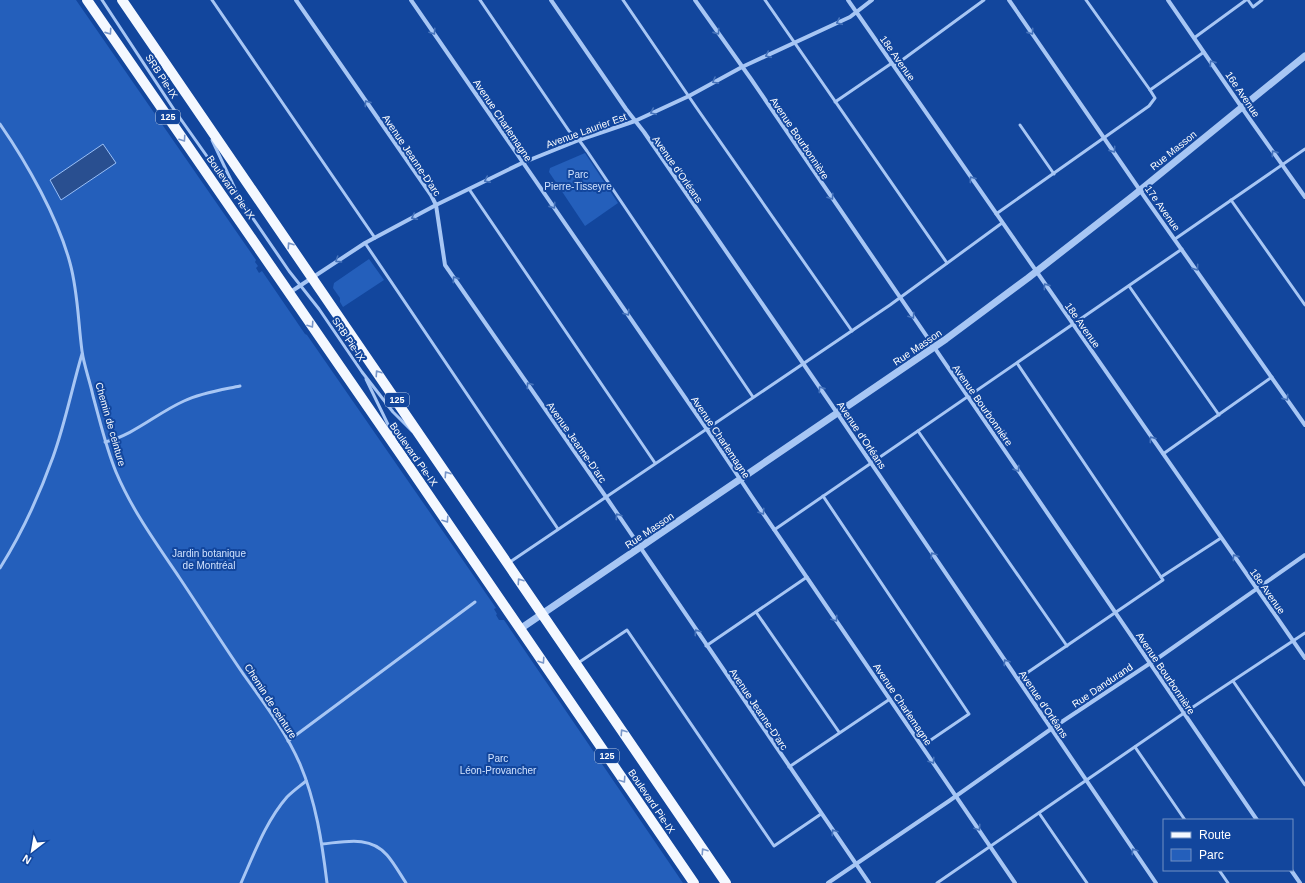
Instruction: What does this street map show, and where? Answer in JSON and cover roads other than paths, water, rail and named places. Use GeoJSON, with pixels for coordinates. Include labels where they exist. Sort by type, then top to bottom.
{"type":"FeatureCollection","features":[{"type":"Feature","properties":{"kind":"main road","name":"Boulevard Pie-IX"},"geometry":{"type":"LineString","coordinates":[[86,0],[408,465],[694,883]]}},
{"type":"Feature","properties":{"kind":"main road","name":"Boulevard Pie-IX"},"geometry":{"type":"LineString","coordinates":[[122,0],[726,883]]}},
{"type":"Feature","properties":{"kind":"street","name":"Avenue Jeanne-D'arc"},"geometry":{"type":"LineString","coordinates":[[296,0],[431,194],[436,205],[445,265],[606,497],[706,646],[869,883]]}},
{"type":"Feature","properties":{"kind":"street","name":"Avenue Charlemagne"},"geometry":{"type":"LineString","coordinates":[[411,0],[706,428],[774,530],[1016,883]]}},
{"type":"Feature","properties":{"kind":"street","name":"Avenue d'Orléans"},"geometry":{"type":"LineString","coordinates":[[550,0],[838,414],[1156,883]]}},
{"type":"Feature","properties":{"kind":"street","name":"Avenue Bourbonnière"},"geometry":{"type":"LineString","coordinates":[[695,0],[1256,819]]}},
{"type":"Feature","properties":{"kind":"street","name":"18e Avenue"},"geometry":{"type":"LineString","coordinates":[[848,0],[1305,658]]}},
{"type":"Feature","properties":{"kind":"street","name":"Avenue Laurier Est"},"geometry":{"type":"LineString","coordinates":[[289,293],[364,244],[436,205],[522,163],[579,140],[635,121],[688,96],[742,67],[845,19],[872,0]]}},
{"type":"Feature","properties":{"kind":"street","name":"17e Avenue"},"geometry":{"type":"LineString","coordinates":[[1009,0],[1305,425]]}},
{"type":"Feature","properties":{"kind":"street","name":"16e Avenue"},"geometry":{"type":"LineString","coordinates":[[1168,0],[1305,197]]}},
{"type":"Feature","properties":{"kind":"street","name":"Rue Masson"},"geometry":{"type":"LineString","coordinates":[[520,629],[934,348],[1036,272],[1305,56]]}},
{"type":"Feature","properties":{"kind":"street","name":"Rue Dandurand"},"geometry":{"type":"LineString","coordinates":[[828,883],[1305,555]]}},
{"type":"Feature","properties":{"kind":"street"},"geometry":{"type":"LineString","coordinates":[[1292,871],[1300,883]]}},
{"type":"Feature","properties":{"kind":"lane","name":"SRB Pie-IX"},"geometry":{"type":"LineString","coordinates":[[102,0],[211,162],[239,198],[362,372],[393,412],[431,451]]}},
{"type":"Feature","properties":{"kind":"lane"},"geometry":{"type":"LineString","coordinates":[[212,0],[375,238]]}},
{"type":"Feature","properties":{"kind":"lane"},"geometry":{"type":"LineString","coordinates":[[480,0],[569,132],[579,140],[753,397]]}},
{"type":"Feature","properties":{"kind":"lane"},"geometry":{"type":"LineString","coordinates":[[623,0],[852,331]]}},
{"type":"Feature","properties":{"kind":"lane"},"geometry":{"type":"LineString","coordinates":[[764,0],[947,263]]}},
{"type":"Feature","properties":{"kind":"lane"},"geometry":{"type":"LineString","coordinates":[[835,102],[893,64],[984,0]]}},
{"type":"Feature","properties":{"kind":"lane"},"geometry":{"type":"LineString","coordinates":[[996,214],[1149,106],[1155,98],[1086,0]]}},
{"type":"Feature","properties":{"kind":"lane"},"geometry":{"type":"LineString","coordinates":[[1194,38],[1247,0],[1253,7],[1262,0]]}},
{"type":"Feature","properties":{"kind":"lane"},"geometry":{"type":"LineString","coordinates":[[1150,90],[1204,52]]}},
{"type":"Feature","properties":{"kind":"lane","name":"SRB Pie-IX"},"geometry":{"type":"LineString","coordinates":[[202,116],[239,198]]}},
{"type":"Feature","properties":{"kind":"lane","name":"Chemin de ceinture"},"geometry":{"type":"LineString","coordinates":[[0,124],[17,150],[38,188],[65,246],[75,290],[82,352],[105,442],[117,474],[138,517],[288,741],[300,763],[316,814],[322,844],[327,883]]}},
{"type":"Feature","properties":{"kind":"lane"},"geometry":{"type":"LineString","coordinates":[[1020,125],[1054,174]]}},
{"type":"Feature","properties":{"kind":"lane"},"geometry":{"type":"LineString","coordinates":[[1175,239],[1305,149]]}},
{"type":"Feature","properties":{"kind":"lane"},"geometry":{"type":"LineString","coordinates":[[469,189],[655,463]]}},
{"type":"Feature","properties":{"kind":"lane"},"geometry":{"type":"LineString","coordinates":[[1231,200],[1305,305]]}},
{"type":"Feature","properties":{"kind":"lane"},"geometry":{"type":"LineString","coordinates":[[508,563],[900,298],[1002,222]]}},
{"type":"Feature","properties":{"kind":"lane"},"geometry":{"type":"LineString","coordinates":[[364,244],[558,530]]}},
{"type":"Feature","properties":{"kind":"lane"},"geometry":{"type":"LineString","coordinates":[[774,530],[1182,249]]}},
{"type":"Feature","properties":{"kind":"lane"},"geometry":{"type":"LineString","coordinates":[[1129,286],[1219,415]]}},
{"type":"Feature","properties":{"kind":"lane"},"geometry":{"type":"LineString","coordinates":[[0,568],[26,523],[53,456],[64,422],[82,352]]}},
{"type":"Feature","properties":{"kind":"lane"},"geometry":{"type":"LineString","coordinates":[[1016,363],[1163,580],[1018,679]]}},
{"type":"Feature","properties":{"kind":"lane","name":"SRB Pie-IX"},"geometry":{"type":"LineString","coordinates":[[362,372],[408,465]]}},
{"type":"Feature","properties":{"kind":"lane"},"geometry":{"type":"LineString","coordinates":[[1163,454],[1272,377]]}},
{"type":"Feature","properties":{"kind":"lane"},"geometry":{"type":"LineString","coordinates":[[105,442],[116,439],[184,401],[196,396],[240,386]]}},
{"type":"Feature","properties":{"kind":"lane"},"geometry":{"type":"LineString","coordinates":[[918,431],[1067,646]]}},
{"type":"Feature","properties":{"kind":"lane"},"geometry":{"type":"LineString","coordinates":[[823,496],[969,714],[922,746]]}},
{"type":"Feature","properties":{"kind":"lane"},"geometry":{"type":"LineString","coordinates":[[1161,577],[1221,538]]}},
{"type":"Feature","properties":{"kind":"lane"},"geometry":{"type":"LineString","coordinates":[[706,646],[807,577]]}},
{"type":"Feature","properties":{"kind":"lane"},"geometry":{"type":"LineString","coordinates":[[288,741],[475,602]]}},
{"type":"Feature","properties":{"kind":"lane"},"geometry":{"type":"LineString","coordinates":[[756,612],[839,732]]}},
{"type":"Feature","properties":{"kind":"lane"},"geometry":{"type":"LineString","coordinates":[[577,664],[627,630],[774,846],[821,814]]}},
{"type":"Feature","properties":{"kind":"lane"},"geometry":{"type":"LineString","coordinates":[[939,882],[1184,713],[1305,633]]}},
{"type":"Feature","properties":{"kind":"lane"},"geometry":{"type":"LineString","coordinates":[[1233,681],[1305,785]]}},
{"type":"Feature","properties":{"kind":"lane"},"geometry":{"type":"LineString","coordinates":[[789,767],[890,699]]}},
{"type":"Feature","properties":{"kind":"lane"},"geometry":{"type":"LineString","coordinates":[[1135,747],[1184,819]]}},
{"type":"Feature","properties":{"kind":"lane"},"geometry":{"type":"LineString","coordinates":[[242,883],[258,844],[274,814],[286,797],[306,781]]}},
{"type":"Feature","properties":{"kind":"lane"},"geometry":{"type":"LineString","coordinates":[[1039,813],[1087,883]]}},
{"type":"Feature","properties":{"kind":"lane"},"geometry":{"type":"LineString","coordinates":[[322,844],[365,841],[375,845],[386,854],[406,883]]}},
{"type":"Feature","properties":{"kind":"lane"},"geometry":{"type":"LineString","coordinates":[[1220,871],[1228,883]]}},
{"type":"Feature","properties":{"kind":"park label","name":"Parc Pierre-Tisseyre"},"geometry":{"type":"Point","coordinates":[578,180]}},
{"type":"Feature","properties":{"kind":"park label","name":"Jardin botanique de Montréal"},"geometry":{"type":"Point","coordinates":[209,558]}},
{"type":"Feature","properties":{"kind":"park label","name":"Parc Léon-Provancher"},"geometry":{"type":"Point","coordinates":[498,764]}}]}
